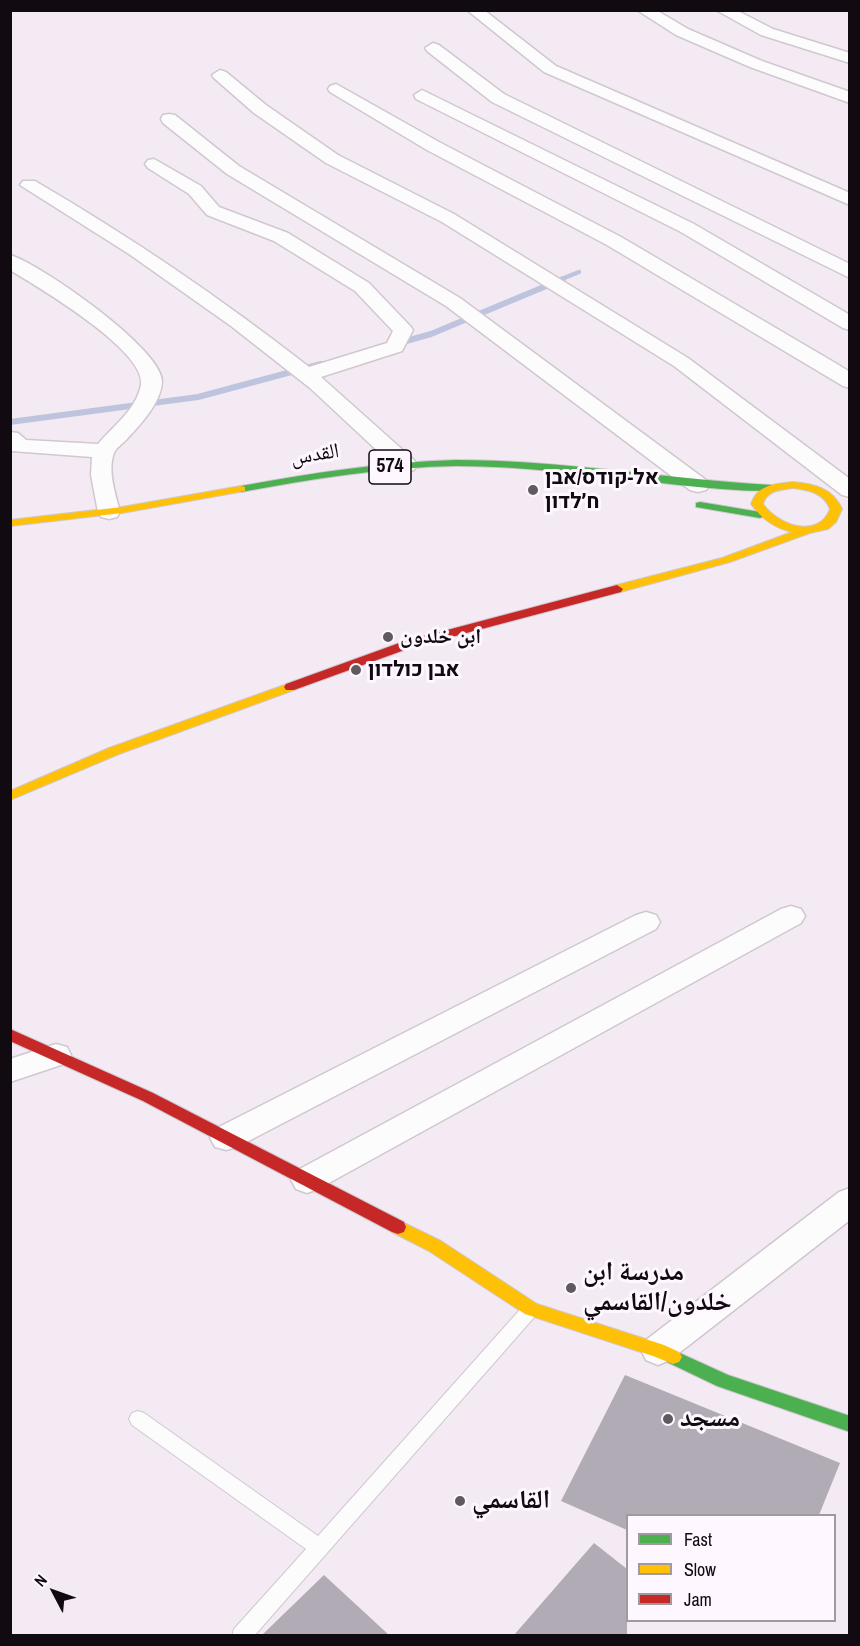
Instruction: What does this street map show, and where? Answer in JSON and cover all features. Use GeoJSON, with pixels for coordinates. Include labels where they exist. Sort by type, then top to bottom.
{"type":"FeatureCollection","features":[{"type":"Feature","properties":{"kind":"street"},"geometry":{"type":"LineString","coordinates":[[474,10],[550,69],[849,200]]}},
{"type":"Feature","properties":{"kind":"street"},"geometry":{"type":"LineString","coordinates":[[644,10],[682,32],[756,64],[849,98]]}},
{"type":"Feature","properties":{"kind":"street"},"geometry":{"type":"LineString","coordinates":[[723,10],[767,32],[849,58]]}},
{"type":"Feature","properties":{"kind":"street"},"geometry":{"type":"LineString","coordinates":[[433,48],[498,98],[849,272]]}},
{"type":"Feature","properties":{"kind":"street"},"geometry":{"type":"LineString","coordinates":[[220,75],[260,109],[332,159],[448,218],[681,362],[849,490]]}},
{"type":"Feature","properties":{"kind":"street"},"geometry":{"type":"LineString","coordinates":[[336,89],[433,146],[614,242],[830,368],[849,382]]}},
{"type":"Feature","properties":{"kind":"street"},"geometry":{"type":"LineString","coordinates":[[422,95],[543,157],[633,199],[769,273],[849,324]]}},
{"type":"Feature","properties":{"kind":"street"},"geometry":{"type":"LineString","coordinates":[[169,119],[233,170],[453,302],[698,485]]}},
{"type":"Feature","properties":{"kind":"street"},"geometry":{"type":"LineString","coordinates":[[154,164],[195,190],[213,211],[281,237],[362,288],[403,330],[395,347],[305,375]]}},
{"type":"Feature","properties":{"kind":"street"},"geometry":{"type":"LineString","coordinates":[[29,185],[101,227],[219,309],[305,375],[406,465]]}},
{"type":"Feature","properties":{"kind":"street"},"geometry":{"type":"LineString","coordinates":[[10,261],[99,321],[135,349],[147,363],[152,376],[149,392],[140,409],[104,451],[100,472],[110,512]]}},
{"type":"Feature","properties":{"kind":"street"},"geometry":{"type":"LineString","coordinates":[[10,438],[20,446],[104,451]]}},
{"type":"Feature","properties":{"kind":"street","name":"القدس"},"geometry":{"type":"LineString","coordinates":[[10,523],[110,512],[344,471],[446,463],[518,465],[698,485],[772,488]]}},
{"type":"Feature","properties":{"kind":"street","name":"574"},"geometry":{"type":"LineString","coordinates":[[772,488],[793,485],[849,490]]}},
{"type":"Feature","properties":{"kind":"street"},"geometry":{"type":"LineString","coordinates":[[743,554],[759,542],[764,535],[766,528],[756,504],[758,497],[772,488]]}},
{"type":"Feature","properties":{"kind":"street"},"geometry":{"type":"LineString","coordinates":[[812,488],[828,495],[835,502],[837,510],[835,517]]}},
{"type":"Feature","properties":{"kind":"street"},"geometry":{"type":"LineString","coordinates":[[688,503],[762,516],[784,528],[810,529]]}},
{"type":"Feature","properties":{"kind":"street"},"geometry":{"type":"LineString","coordinates":[[10,796],[114,751],[406,645],[743,554],[821,527],[849,511]]}},
{"type":"Feature","properties":{"kind":"street"},"geometry":{"type":"LineString","coordinates":[[308,1180],[791,916]]}},
{"type":"Feature","properties":{"kind":"street"},"geometry":{"type":"LineString","coordinates":[[226,1138],[646,922]]}},
{"type":"Feature","properties":{"kind":"street"},"geometry":{"type":"LineString","coordinates":[[10,1034],[148,1097],[435,1246],[531,1309],[658,1350],[723,1381],[849,1424]]}},
{"type":"Feature","properties":{"kind":"street"},"geometry":{"type":"LineString","coordinates":[[10,1071],[56,1055]]}},
{"type":"Feature","properties":{"kind":"street"},"geometry":{"type":"LineString","coordinates":[[658,1350],[849,1201]]}},
{"type":"Feature","properties":{"kind":"lane"},"geometry":{"type":"LineString","coordinates":[[241,1635],[531,1309]]}},
{"type":"Feature","properties":{"kind":"lane"},"geometry":{"type":"LineString","coordinates":[[138,1419],[319,1547]]}},
{"type":"Feature","properties":{"kind":"building","name":"مسجد"},"geometry":{"type":"Polygon","coordinates":[[[625,1375],[840,1463],[819,1514],[626,1514],[626,1530],[561,1501],[625,1375]]]}},
{"type":"Feature","properties":{"kind":"building","name":"القاسمي"},"geometry":{"type":"Polygon","coordinates":[[[594,1543],[626,1568],[627,1635],[514,1635],[594,1543]]]}},
{"type":"Feature","properties":{"kind":"building"},"geometry":{"type":"Polygon","coordinates":[[[324,1575],[389,1635],[262,1635],[324,1575]]]}},
{"type":"Feature","properties":{"kind":"waterway"},"geometry":{"type":"LineString","coordinates":[[559,280],[579,272]]}},
{"type":"Feature","properties":{"kind":"waterway"},"geometry":{"type":"LineString","coordinates":[[399,343],[431,334],[563,279]]}},
{"type":"Feature","properties":{"kind":"waterway"},"geometry":{"type":"LineString","coordinates":[[10,422],[198,397],[321,364]]}},
{"type":"Feature","properties":{"kind":"traffic: fast"},"geometry":{"type":"LineString","coordinates":[[241,489],[393,466],[455,463],[522,465],[772,488]]}},
{"type":"Feature","properties":{"kind":"traffic: fast"},"geometry":{"type":"LineString","coordinates":[[700,505],[760,515]]}},
{"type":"Feature","properties":{"kind":"traffic: fast"},"geometry":{"type":"LineString","coordinates":[[673,1357],[723,1381],[850,1424]]}},
{"type":"Feature","properties":{"kind":"traffic: slow"},"geometry":{"type":"LineString","coordinates":[[793,485],[813,488],[830,498],[836,509],[832,519],[824,526],[813,530],[800,530],[774,522],[764,514],[757,504],[760,495],[771,488],[793,485]]}},
{"type":"Feature","properties":{"kind":"traffic: slow"},"geometry":{"type":"LineString","coordinates":[[10,523],[122,510],[241,489]]}},
{"type":"Feature","properties":{"kind":"traffic: slow"},"geometry":{"type":"LineString","coordinates":[[617,589],[726,560],[810,529]]}},
{"type":"Feature","properties":{"kind":"traffic: slow"},"geometry":{"type":"LineString","coordinates":[[10,796],[114,751],[290,687]]}},
{"type":"Feature","properties":{"kind":"traffic: slow"},"geometry":{"type":"LineString","coordinates":[[398,1227],[435,1246],[531,1309],[658,1350],[673,1357]]}},
{"type":"Feature","properties":{"kind":"traffic: jam"},"geometry":{"type":"LineString","coordinates":[[290,687],[406,645],[617,589]]}},
{"type":"Feature","properties":{"kind":"traffic: jam"},"geometry":{"type":"LineString","coordinates":[[10,1034],[148,1097],[398,1227]]}},
{"type":"Feature","properties":{"kind":"place","name":"אל-קודס/אבן ח׳לדון"},"geometry":{"type":"Point","coordinates":[533,490]}},
{"type":"Feature","properties":{"kind":"place","name":"ابن خلدون"},"geometry":{"type":"Point","coordinates":[388,637]}},
{"type":"Feature","properties":{"kind":"place","name":"אבן כולדון"},"geometry":{"type":"Point","coordinates":[356,670]}},
{"type":"Feature","properties":{"kind":"place","name":"مدرسة ابن خلدون/القاسمي"},"geometry":{"type":"Point","coordinates":[571,1288]}},
{"type":"Feature","properties":{"kind":"place","name":"مسجد"},"geometry":{"type":"Point","coordinates":[668,1419]}},
{"type":"Feature","properties":{"kind":"place","name":"القاسمي"},"geometry":{"type":"Point","coordinates":[460,1501]}}]}
